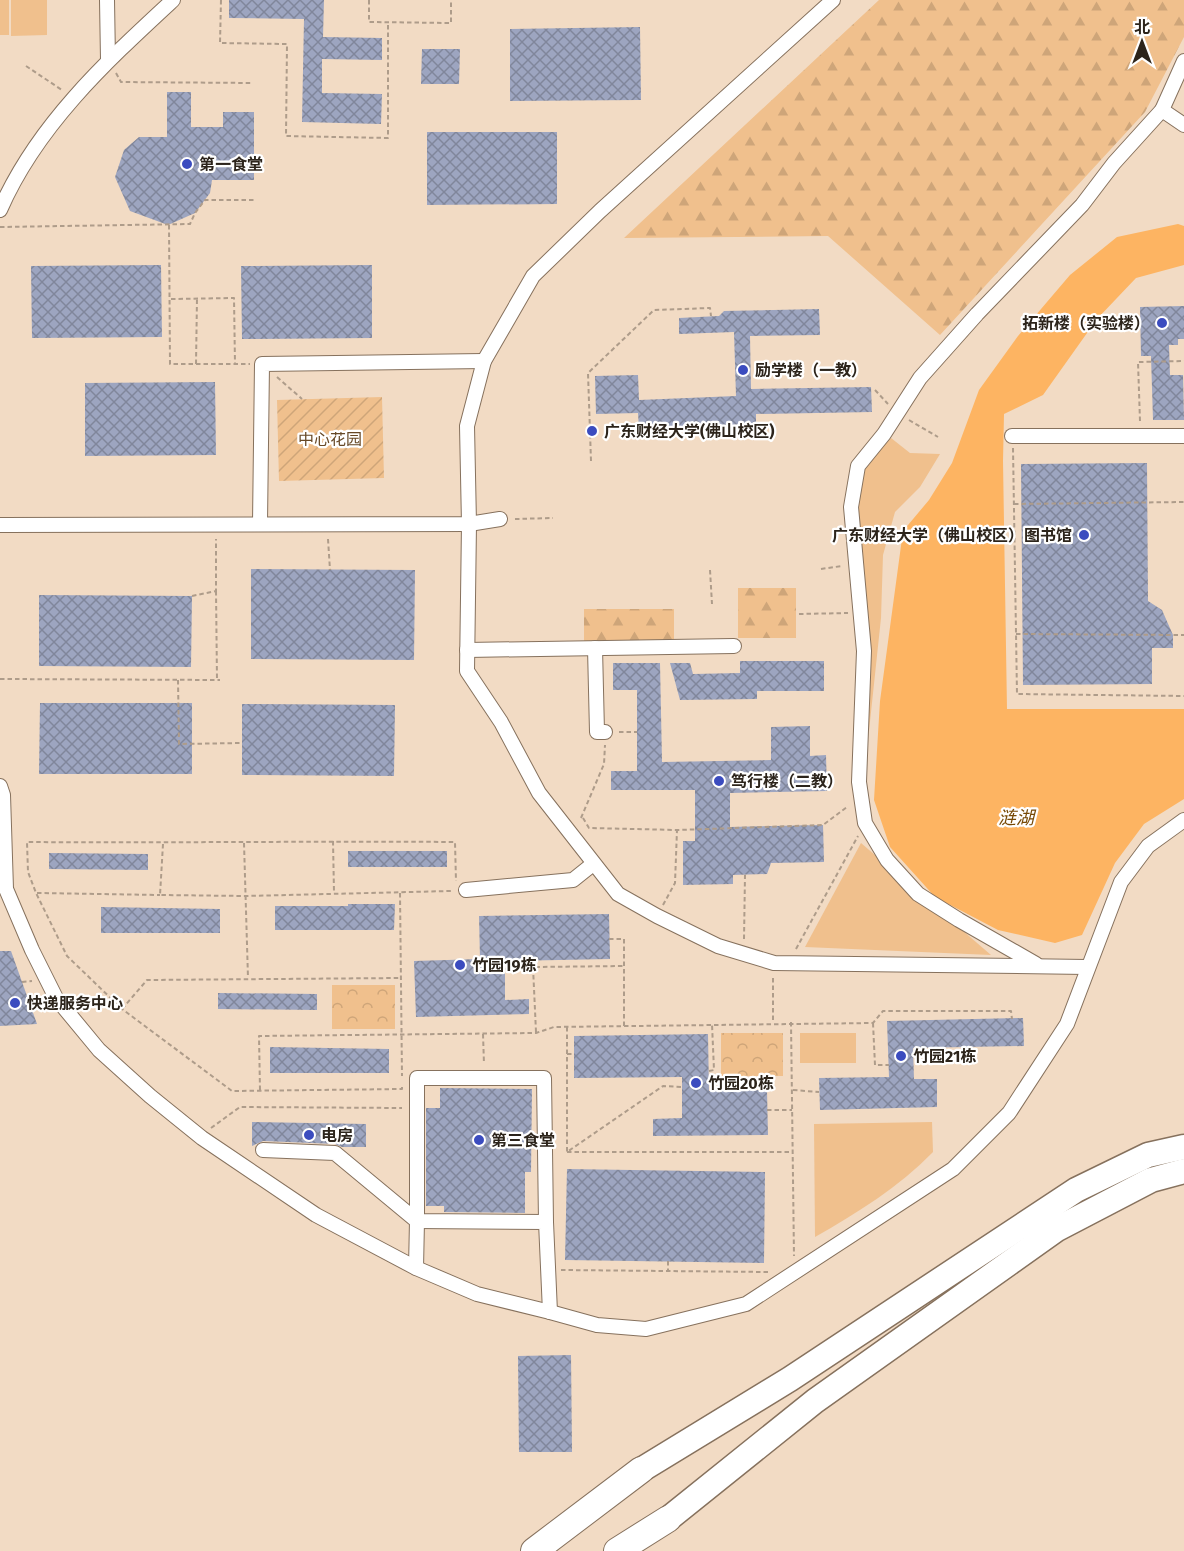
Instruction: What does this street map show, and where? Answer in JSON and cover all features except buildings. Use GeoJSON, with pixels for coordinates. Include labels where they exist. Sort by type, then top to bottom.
{"type":"FeatureCollection","features":[{"type":"Feature","properties":{"kind":"highway"},"geometry":{"type":"LineString","coordinates":[[534,1551],[641,1470],[790,1379],[1076,1190],[1148,1155],[1184,1147]]}},
{"type":"Feature","properties":{"kind":"highway"},"geometry":{"type":"LineString","coordinates":[[616,1551],[668,1519],[815,1401],[1057,1229],[1151,1180],[1184,1171]]}},
{"type":"Feature","properties":{"kind":"street"},"geometry":{"type":"LineString","coordinates":[[107,0],[108,60]]}},
{"type":"Feature","properties":{"kind":"street"},"geometry":{"type":"LineString","coordinates":[[0,210],[6,196],[53,121],[108,60],[173,0]]}},
{"type":"Feature","properties":{"kind":"street"},"geometry":{"type":"LineString","coordinates":[[833,0],[600,211],[533,276],[484,361],[467,426],[469,524],[467,671],[501,722],[539,793],[618,894],[718,946],[774,963],[1087,967]]}},
{"type":"Feature","properties":{"kind":"street"},"geometry":{"type":"LineString","coordinates":[[1038,965],[918,894],[886,860],[865,823],[859,782],[864,651],[851,507],[858,466],[884,434],[920,378],[977,314],[1082,205],[1114,163],[1161,110],[1184,61]]}},
{"type":"Feature","properties":{"kind":"street"},"geometry":{"type":"LineString","coordinates":[[1161,110],[1184,125]]}},
{"type":"Feature","properties":{"kind":"street"},"geometry":{"type":"LineString","coordinates":[[260,523],[262,364],[484,361]]}},
{"type":"Feature","properties":{"kind":"street"},"geometry":{"type":"LineString","coordinates":[[1012,436],[1184,436]]}},
{"type":"Feature","properties":{"kind":"street"},"geometry":{"type":"LineString","coordinates":[[0,525],[469,524],[500,519]]}},
{"type":"Feature","properties":{"kind":"street"},"geometry":{"type":"LineString","coordinates":[[467,650],[734,646]]}},
{"type":"Feature","properties":{"kind":"street"},"geometry":{"type":"LineString","coordinates":[[595,648],[597,732],[605,732]]}},
{"type":"Feature","properties":{"kind":"street"},"geometry":{"type":"LineString","coordinates":[[0,786],[3,795],[6,889],[32,950],[56,998],[99,1050],[150,1096],[199,1136],[316,1215],[416,1268],[477,1294],[597,1325],[646,1329],[746,1304],[953,1169],[1009,1113],[1067,1024],[1121,882],[1148,846],[1184,820]]}},
{"type":"Feature","properties":{"kind":"street"},"geometry":{"type":"LineString","coordinates":[[461,890],[573,880],[593,864]]}},
{"type":"Feature","properties":{"kind":"street"},"geometry":{"type":"LineString","coordinates":[[416,1268],[417,1078],[544,1078],[550,1312]]}},
{"type":"Feature","properties":{"kind":"street"},"geometry":{"type":"LineString","coordinates":[[264,1150],[334,1153],[417,1221],[546,1222]]}},
{"type":"Feature","properties":{"kind":"path"},"geometry":{"type":"LineString","coordinates":[[221,0],[220,43],[287,44],[286,136],[388,138],[388,22]]}},
{"type":"Feature","properties":{"kind":"path"},"geometry":{"type":"LineString","coordinates":[[369,0],[369,22],[451,23],[451,0]]}},
{"type":"Feature","properties":{"kind":"path"},"geometry":{"type":"LineString","coordinates":[[108,60],[121,82],[252,83]]}},
{"type":"Feature","properties":{"kind":"path"},"geometry":{"type":"LineString","coordinates":[[26,66],[74,98]]}},
{"type":"Feature","properties":{"kind":"path"},"geometry":{"type":"LineString","coordinates":[[0,227],[190,224],[205,200],[255,200]]}},
{"type":"Feature","properties":{"kind":"path"},"geometry":{"type":"LineString","coordinates":[[170,225],[170,364],[262,364],[302,399]]}},
{"type":"Feature","properties":{"kind":"path"},"geometry":{"type":"LineString","coordinates":[[171,298],[234,298],[235,364]]}},
{"type":"Feature","properties":{"kind":"path"},"geometry":{"type":"LineString","coordinates":[[196,364],[197,298]]}},
{"type":"Feature","properties":{"kind":"path"},"geometry":{"type":"LineString","coordinates":[[591,461],[588,373],[654,310],[711,308],[711,316]]}},
{"type":"Feature","properties":{"kind":"path"},"geometry":{"type":"LineString","coordinates":[[1141,436],[1138,362],[1184,361]]}},
{"type":"Feature","properties":{"kind":"path"},"geometry":{"type":"LineString","coordinates":[[875,390],[898,413],[938,437]]}},
{"type":"Feature","properties":{"kind":"path"},"geometry":{"type":"LineString","coordinates":[[1012,436],[1017,694],[1184,696]]}},
{"type":"Feature","properties":{"kind":"path"},"geometry":{"type":"LineString","coordinates":[[1014,504],[1184,502]]}},
{"type":"Feature","properties":{"kind":"path"},"geometry":{"type":"LineString","coordinates":[[500,519],[553,518]]}},
{"type":"Feature","properties":{"kind":"path"},"geometry":{"type":"LineString","coordinates":[[0,679],[218,680],[216,524]]}},
{"type":"Feature","properties":{"kind":"path"},"geometry":{"type":"LineString","coordinates":[[327,524],[330,570]]}},
{"type":"Feature","properties":{"kind":"path"},"geometry":{"type":"LineString","coordinates":[[821,569],[855,565]]}},
{"type":"Feature","properties":{"kind":"path"},"geometry":{"type":"LineString","coordinates":[[710,570],[712,604]]}},
{"type":"Feature","properties":{"kind":"path"},"geometry":{"type":"LineString","coordinates":[[192,596],[216,591]]}},
{"type":"Feature","properties":{"kind":"path"},"geometry":{"type":"LineString","coordinates":[[799,614],[860,613]]}},
{"type":"Feature","properties":{"kind":"path"},"geometry":{"type":"LineString","coordinates":[[1016,634],[1184,635]]}},
{"type":"Feature","properties":{"kind":"path"},"geometry":{"type":"LineString","coordinates":[[178,680],[179,744],[242,743]]}},
{"type":"Feature","properties":{"kind":"path"},"geometry":{"type":"LineString","coordinates":[[565,826],[583,818],[604,764],[605,732],[637,732]]}},
{"type":"Feature","properties":{"kind":"path"},"geometry":{"type":"LineString","coordinates":[[583,818],[589,828],[677,830],[824,825],[861,797]]}},
{"type":"Feature","properties":{"kind":"path"},"geometry":{"type":"LineString","coordinates":[[800,939],[865,823]]}},
{"type":"Feature","properties":{"kind":"path"},"geometry":{"type":"LineString","coordinates":[[657,916],[675,884],[677,830]]}},
{"type":"Feature","properties":{"kind":"path"},"geometry":{"type":"LineString","coordinates":[[333,841],[334,894]]}},
{"type":"Feature","properties":{"kind":"path"},"geometry":{"type":"LineString","coordinates":[[36,893],[246,896],[461,890],[455,842],[333,841],[163,844],[27,842],[28,872],[36,893],[67,956],[122,1009],[232,1091],[402,1089],[400,893]]}},
{"type":"Feature","properties":{"kind":"path"},"geometry":{"type":"LineString","coordinates":[[244,843],[248,979]]}},
{"type":"Feature","properties":{"kind":"path"},"geometry":{"type":"LineString","coordinates":[[160,895],[163,844]]}},
{"type":"Feature","properties":{"kind":"path"},"geometry":{"type":"LineString","coordinates":[[744,933],[745,875]]}},
{"type":"Feature","properties":{"kind":"path"},"geometry":{"type":"LineString","coordinates":[[609,939],[624,939],[624,1026]]}},
{"type":"Feature","properties":{"kind":"path"},"geometry":{"type":"LineString","coordinates":[[773,1023],[774,963]]}},
{"type":"Feature","properties":{"kind":"path"},"geometry":{"type":"LineString","coordinates":[[505,969],[624,966]]}},
{"type":"Feature","properties":{"kind":"path"},"geometry":{"type":"LineString","coordinates":[[533,967],[536,1033]]}},
{"type":"Feature","properties":{"kind":"path"},"geometry":{"type":"LineString","coordinates":[[122,1009],[147,980],[400,978]]}},
{"type":"Feature","properties":{"kind":"path"},"geometry":{"type":"LineString","coordinates":[[889,1065],[875,1065],[873,1023],[883,1011],[1011,1011],[1012,1019]]}},
{"type":"Feature","properties":{"kind":"path"},"geometry":{"type":"LineString","coordinates":[[260,1090],[259,1036],[536,1033],[554,1027],[567,1026],[791,1022],[873,1023]]}},
{"type":"Feature","properties":{"kind":"path"},"geometry":{"type":"LineString","coordinates":[[548,1270],[794,1272],[791,1022]]}},
{"type":"Feature","properties":{"kind":"path"},"geometry":{"type":"LineString","coordinates":[[709,1071],[714,1070],[712,1024]]}},
{"type":"Feature","properties":{"kind":"path"},"geometry":{"type":"LineString","coordinates":[[567,1026],[567,1152]]}},
{"type":"Feature","properties":{"kind":"path"},"geometry":{"type":"LineString","coordinates":[[483,1034],[484,1078]]}},
{"type":"Feature","properties":{"kind":"path"},"geometry":{"type":"LineString","coordinates":[[567,1054],[574,1054]]}},
{"type":"Feature","properties":{"kind":"path"},"geometry":{"type":"LineString","coordinates":[[567,1152],[663,1086],[682,1087]]}},
{"type":"Feature","properties":{"kind":"path"},"geometry":{"type":"LineString","coordinates":[[792,1090],[819,1092]]}},
{"type":"Feature","properties":{"kind":"path"},"geometry":{"type":"LineString","coordinates":[[199,1136],[240,1107],[417,1108]]}},
{"type":"Feature","properties":{"kind":"path"},"geometry":{"type":"LineString","coordinates":[[767,1110],[792,1110]]}},
{"type":"Feature","properties":{"kind":"path"},"geometry":{"type":"LineString","coordinates":[[567,1152],[792,1152]]}},
{"type":"Feature","properties":{"kind":"path"},"geometry":{"type":"LineString","coordinates":[[668,1262],[668,1271]]}},
{"type":"Feature","properties":{"kind":"green space"},"geometry":{"type":"Polygon","coordinates":[[[0,0],[9,0],[9,35],[0,35],[0,0]]]}},
{"type":"Feature","properties":{"kind":"green space"},"geometry":{"type":"Polygon","coordinates":[[[11,0],[47,0],[47,35],[11,36],[11,0]]]}},
{"type":"Feature","properties":{"kind":"green space"},"geometry":{"type":"Polygon","coordinates":[[[879,0],[1184,0],[1184,37],[1145,112],[940,335],[828,236],[624,238],[879,0]]]}},
{"type":"Feature","properties":{"kind":"green space","name":"中心花园"},"geometry":{"type":"Polygon","coordinates":[[[382,397],[384,478],[279,481],[277,400],[382,397]]]}},
{"type":"Feature","properties":{"kind":"green space"},"geometry":{"type":"Polygon","coordinates":[[[891,438],[910,453],[940,454],[920,487],[895,512],[883,555],[881,618],[869,731],[865,705],[856,512],[862,468],[891,438]]]}},
{"type":"Feature","properties":{"kind":"green space"},"geometry":{"type":"Polygon","coordinates":[[[738,588],[796,588],[796,638],[738,638],[738,588]]]}},
{"type":"Feature","properties":{"kind":"green space"},"geometry":{"type":"Polygon","coordinates":[[[584,609],[674,609],[674,642],[584,642],[584,609]]]}},
{"type":"Feature","properties":{"kind":"green space"},"geometry":{"type":"Polygon","coordinates":[[[861,843],[991,955],[805,947],[861,843]]]}},
{"type":"Feature","properties":{"kind":"green space"},"geometry":{"type":"Polygon","coordinates":[[[332,985],[395,985],[395,1029],[332,1029],[332,985]]]}},
{"type":"Feature","properties":{"kind":"green space"},"geometry":{"type":"Polygon","coordinates":[[[721,1033],[783,1033],[783,1076],[721,1076],[721,1033]]]}},
{"type":"Feature","properties":{"kind":"green space"},"geometry":{"type":"Polygon","coordinates":[[[800,1033],[856,1033],[856,1063],[800,1063],[800,1033]]]}},
{"type":"Feature","properties":{"kind":"green space"},"geometry":{"type":"Polygon","coordinates":[[[932,1122],[933,1152],[920,1165],[877,1199],[815,1237],[814,1124],[932,1122]]]}},
{"type":"Feature","properties":{"kind":"water","name":"涟湖"},"geometry":{"type":"Polygon","coordinates":[[[1178,224],[1184,226],[1184,265],[1136,278],[1097,319],[1043,395],[1004,414],[1007,709],[1184,709],[1184,799],[1144,824],[1115,863],[1082,935],[1055,943],[998,930],[935,897],[890,847],[874,800],[880,701],[903,531],[929,500],[952,463],[979,390],[1018,336],[1070,275],[1117,237],[1178,224]]]}},
{"type":"Feature","properties":{"kind":"place","name":"第一食堂"},"geometry":{"type":"Point","coordinates":[187,164]}},
{"type":"Feature","properties":{"kind":"place","name":"拓新楼（实验楼）"},"geometry":{"type":"Point","coordinates":[1162,323]}},
{"type":"Feature","properties":{"kind":"place","name":"励学楼（一教）"},"geometry":{"type":"Point","coordinates":[743,370]}},
{"type":"Feature","properties":{"kind":"place","name":"广东财经大学(佛山校区)"},"geometry":{"type":"Point","coordinates":[592,431]}},
{"type":"Feature","properties":{"kind":"place","name":"广东财经大学（佛山校区）图书馆"},"geometry":{"type":"Point","coordinates":[1084,535]}},
{"type":"Feature","properties":{"kind":"place","name":"笃行楼（二教）"},"geometry":{"type":"Point","coordinates":[719,781]}},
{"type":"Feature","properties":{"kind":"place","name":"竹园19栋"},"geometry":{"type":"Point","coordinates":[460,965]}},
{"type":"Feature","properties":{"kind":"place","name":"快递服务中心"},"geometry":{"type":"Point","coordinates":[15,1003]}},
{"type":"Feature","properties":{"kind":"place","name":"竹园21栋"},"geometry":{"type":"Point","coordinates":[901,1056]}},
{"type":"Feature","properties":{"kind":"place","name":"竹园20栋"},"geometry":{"type":"Point","coordinates":[696,1083]}},
{"type":"Feature","properties":{"kind":"place","name":"电房"},"geometry":{"type":"Point","coordinates":[309,1135]}},
{"type":"Feature","properties":{"kind":"place","name":"第三食堂"},"geometry":{"type":"Point","coordinates":[479,1140]}}]}
